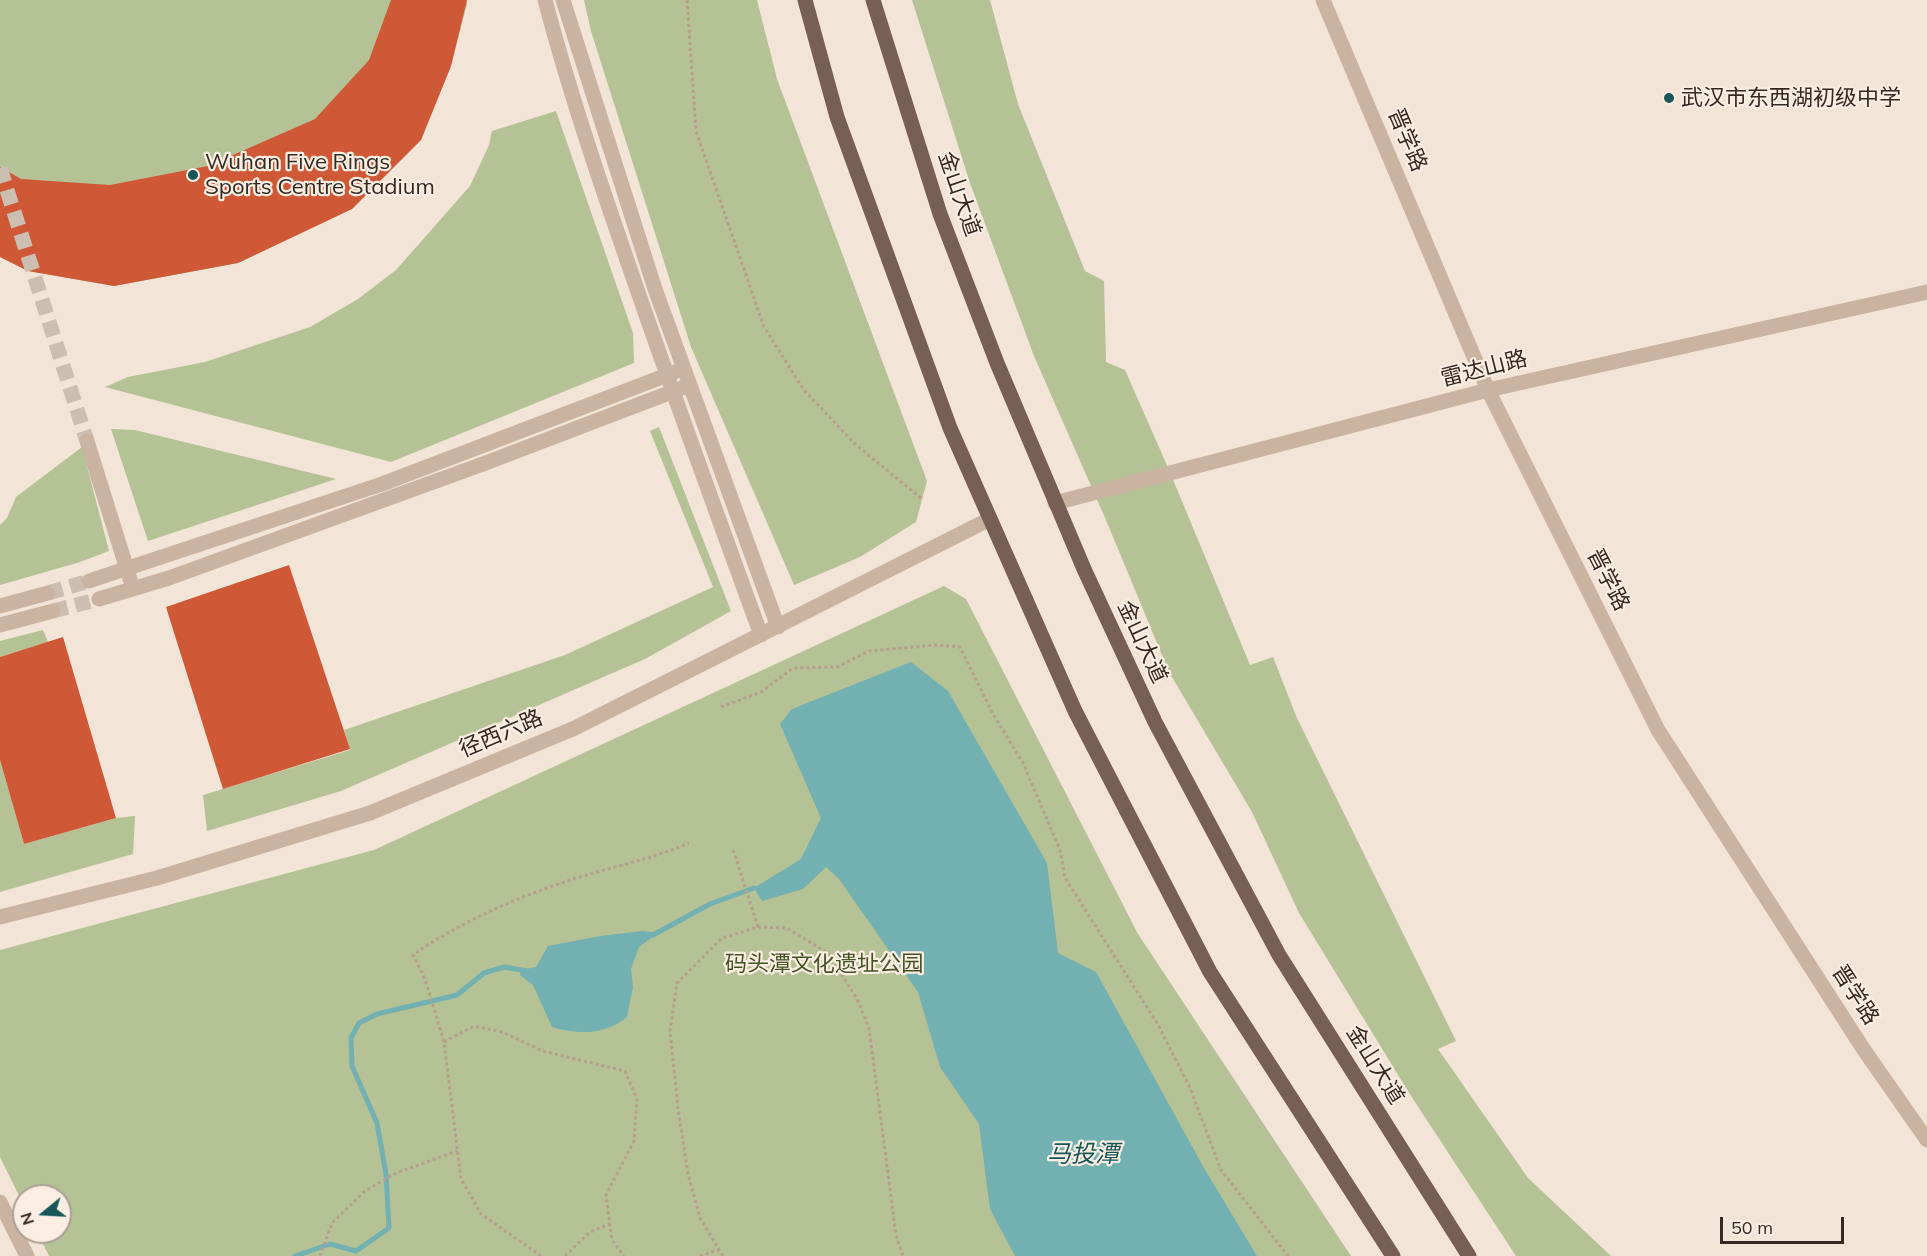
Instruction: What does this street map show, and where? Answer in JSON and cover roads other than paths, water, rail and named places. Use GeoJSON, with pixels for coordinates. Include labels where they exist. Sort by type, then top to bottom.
{"type":"FeatureCollection","features":[{"type":"Feature","properties":{"kind":"main road"},"geometry":{"type":"LineString","coordinates":[[805,0],[837,117],[950,428],[1075,711],[1210,972],[1393,1256]]}},
{"type":"Feature","properties":{"kind":"main road","name":"金山大道"},"geometry":{"type":"LineString","coordinates":[[873,0],[940,214],[998,363],[1055,503],[1155,722],[1279,955],[1469,1256]]}},
{"type":"Feature","properties":{"kind":"street"},"geometry":{"type":"LineString","coordinates":[[545,0],[561,61],[597,173],[667,376],[761,635]]}},
{"type":"Feature","properties":{"kind":"street"},"geometry":{"type":"LineString","coordinates":[[563,0],[655,290],[778,627]]}},
{"type":"Feature","properties":{"kind":"street","name":"晋学路"},"geometry":{"type":"LineString","coordinates":[[1323,0],[1488,390],[1658,730],[1864,1050],[1927,1140]]}},
{"type":"Feature","properties":{"kind":"street","name":"雷达山路"},"geometry":{"type":"LineString","coordinates":[[1055,503],[1488,390],[1927,292]]}},
{"type":"Feature","properties":{"kind":"street"},"geometry":{"type":"LineString","coordinates":[[89,581],[382,484],[684,368]]}},
{"type":"Feature","properties":{"kind":"street"},"geometry":{"type":"LineString","coordinates":[[99,599],[214,562],[690,384]]}},
{"type":"Feature","properties":{"kind":"street"},"geometry":{"type":"LineString","coordinates":[[87,441],[133,588]]}},
{"type":"Feature","properties":{"kind":"street","name":"径西六路"},"geometry":{"type":"LineString","coordinates":[[0,917],[157,878],[370,813],[575,728],[990,519]]}},
{"type":"Feature","properties":{"kind":"street"},"geometry":{"type":"LineString","coordinates":[[0,606],[48,593]]}},
{"type":"Feature","properties":{"kind":"street"},"geometry":{"type":"LineString","coordinates":[[0,625],[53,611]]}},
{"type":"Feature","properties":{"kind":"street"},"geometry":{"type":"LineString","coordinates":[[0,1202],[27,1256]]}},
{"type":"Feature","properties":{"kind":"water","name":"马投潭"},"geometry":{"type":"Polygon","coordinates":[[[911,662],[948,691],[1047,863],[1058,953],[1096,972],[1204,1168],[1257,1256],[1015,1256],[990,1209],[979,1124],[940,1067],[918,992],[839,879],[826,867],[803,889],[762,901],[754,888],[801,859],[821,818],[780,724],[792,709],[911,662]]]}},
{"type":"Feature","properties":{"kind":"water"},"geometry":{"type":"Polygon","coordinates":[[[643,931],[658,933],[639,947],[631,969],[633,987],[627,1017],[610,1027],[591,1032],[552,1027],[533,985],[520,975],[521,970],[536,967],[548,946],[643,931]]]}},
{"type":"Feature","properties":{"kind":"waterway"},"geometry":{"type":"LineString","coordinates":[[653,935],[710,904],[754,888]]}},
{"type":"Feature","properties":{"kind":"waterway"},"geometry":{"type":"LineString","coordinates":[[295,1256],[330,1244],[356,1251],[389,1228],[386,1174],[377,1123],[352,1066],[351,1038],[359,1023],[377,1014],[457,995],[484,973],[504,967],[527,971]]}},
{"type":"Feature","properties":{"kind":"tunnel"},"geometry":{"type":"LineString","coordinates":[[0,168],[87,441]]}},
{"type":"Feature","properties":{"kind":"tunnel"},"geometry":{"type":"LineString","coordinates":[[48,593],[89,581]]}},
{"type":"Feature","properties":{"kind":"tunnel"},"geometry":{"type":"LineString","coordinates":[[53,611],[99,599]]}},
{"type":"Feature","properties":{"kind":"place","name":"武汉市东西湖初级中学"},"geometry":{"type":"Point","coordinates":[1669,98]}},
{"type":"Feature","properties":{"kind":"place","name":"Wuhan Five Rings Sports Centre Stadium"},"geometry":{"type":"Point","coordinates":[193,175]}},
{"type":"Feature","properties":{"kind":"park label","name":"码头潭文化遗址公园"},"geometry":{"type":"Point","coordinates":[824,964]}}]}
